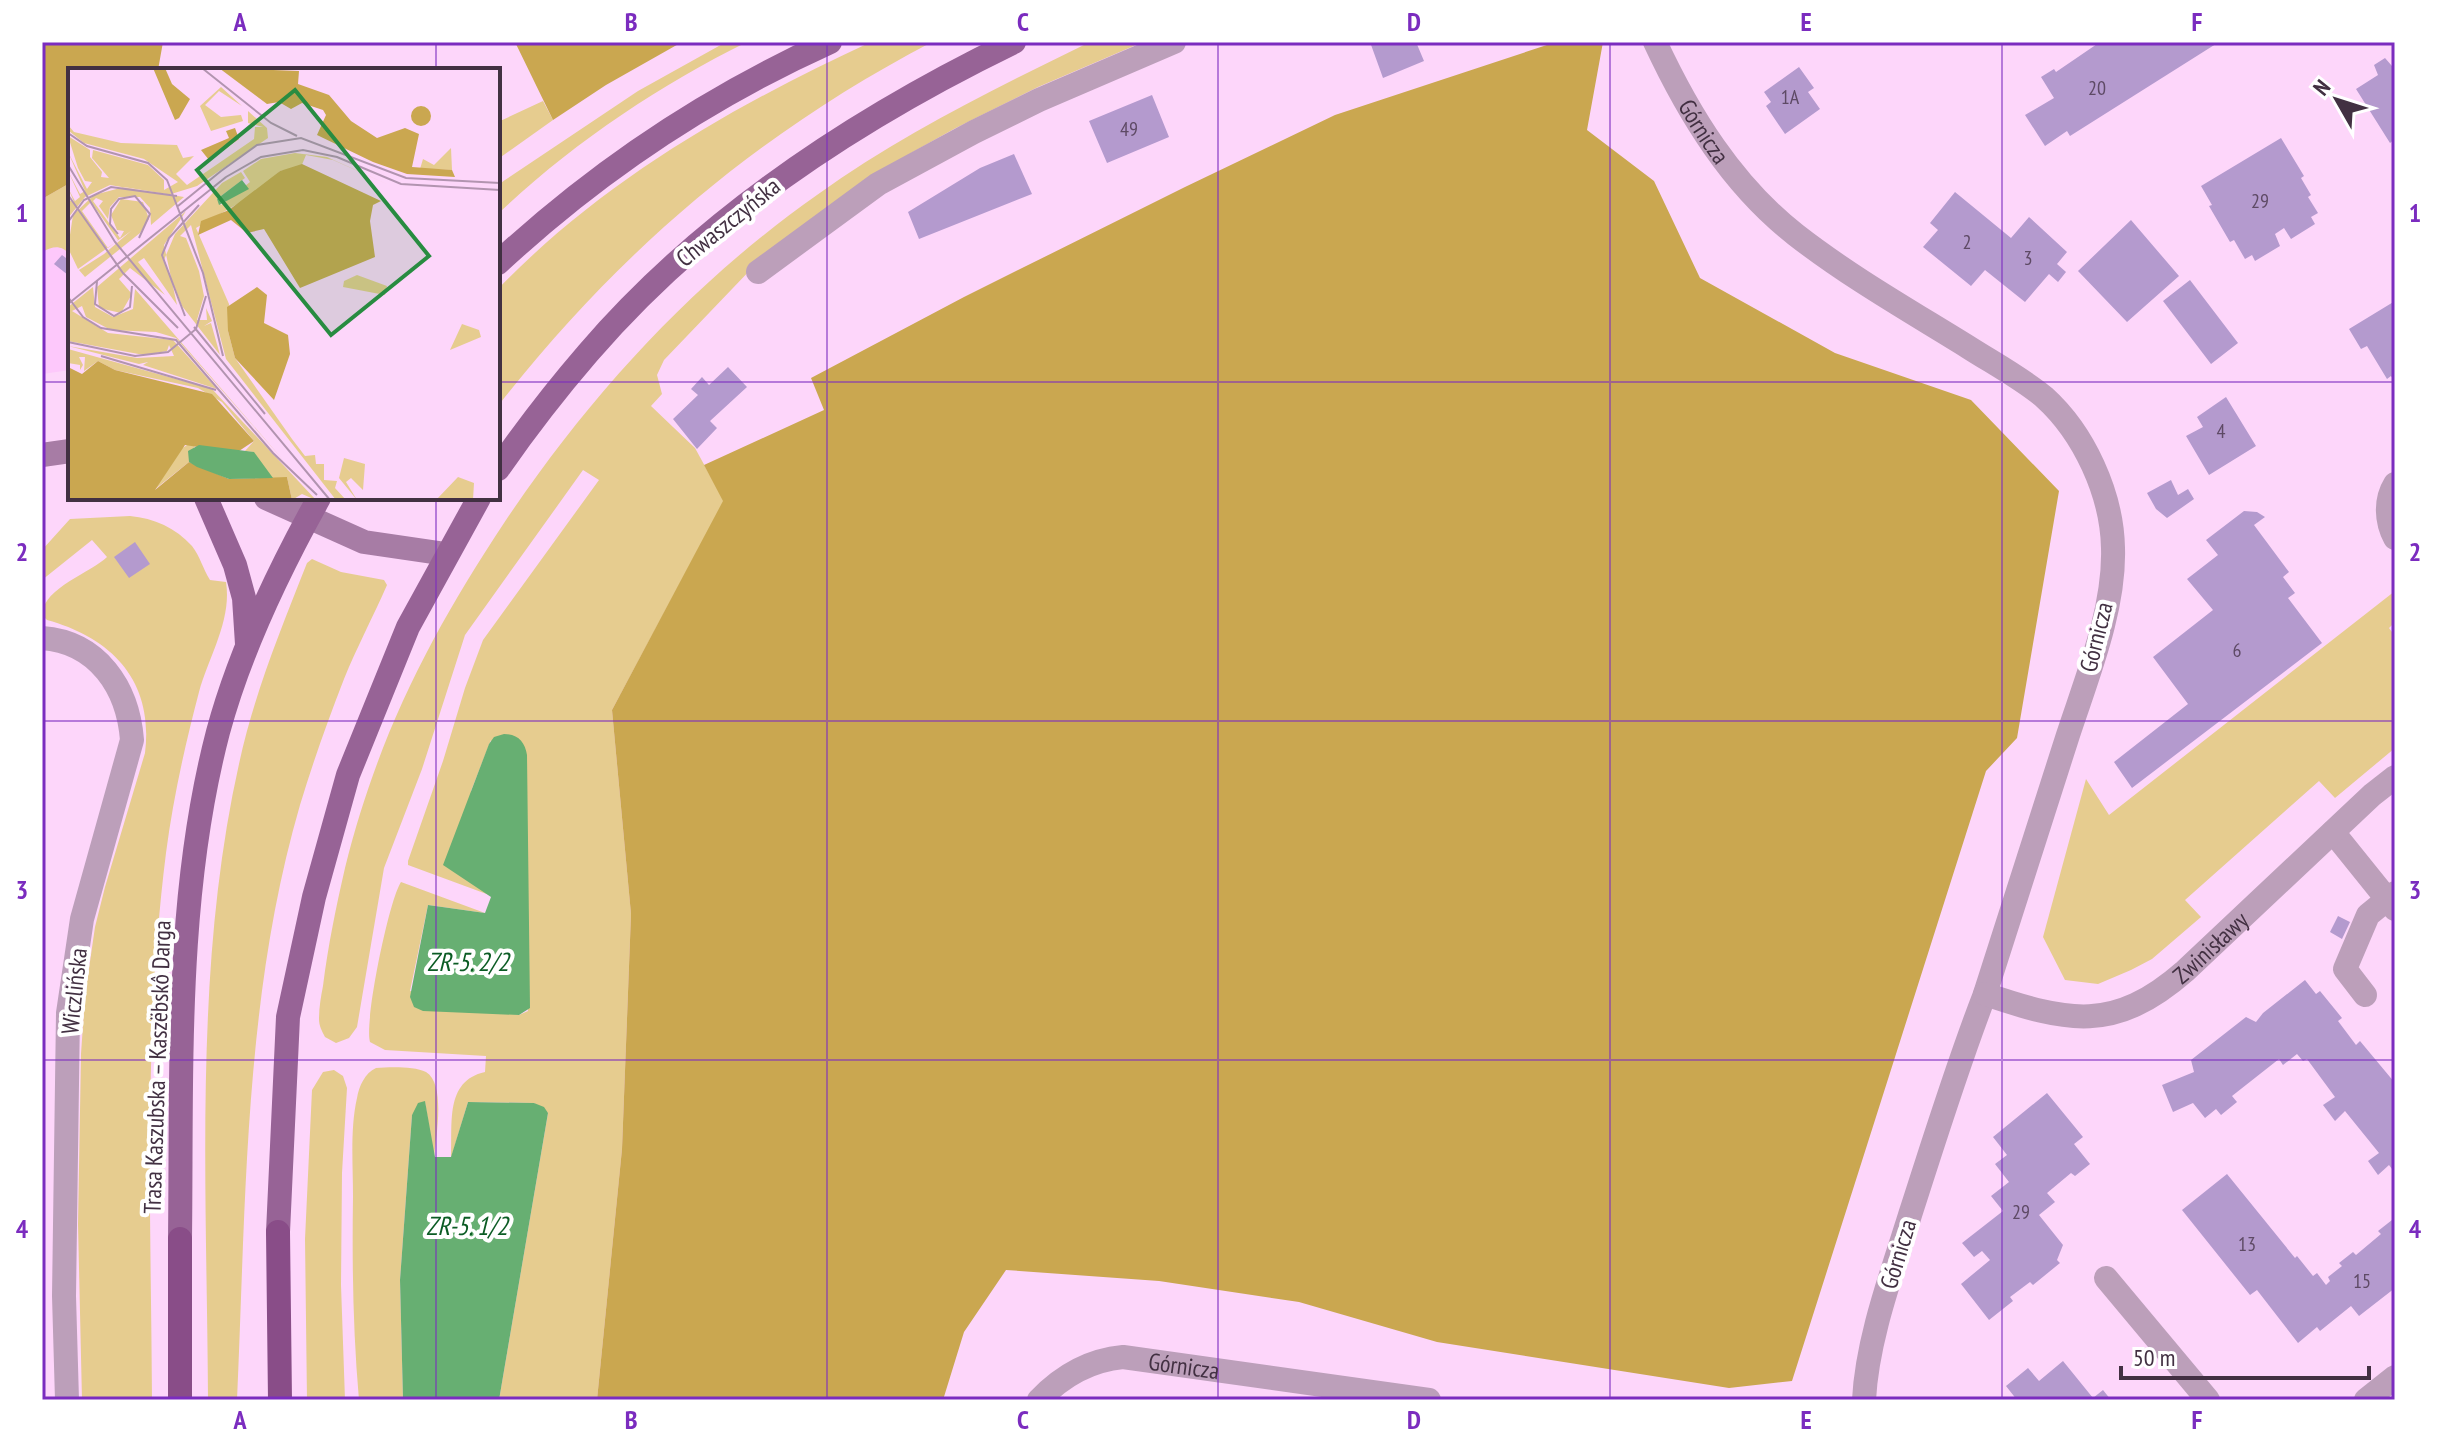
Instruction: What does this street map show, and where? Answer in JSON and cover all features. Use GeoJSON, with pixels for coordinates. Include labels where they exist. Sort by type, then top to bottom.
{"type":"FeatureCollection","features":[{"type":"Feature","properties":{"kind":"highway"},"geometry":{"type":"LineString","coordinates":[[278,1232],[280,1400]]}},
{"type":"Feature","properties":{"kind":"highway","name":"Trasa Kaszubska – Kaszëbskô Darga"},"geometry":{"type":"LineString","coordinates":[[180,1239],[180,1400]]}},
{"type":"Feature","properties":{"kind":"main road"},"geometry":{"type":"LineString","coordinates":[[500,261],[563,205],[612,167],[697,111],[830,42]]}},
{"type":"Feature","properties":{"kind":"main road","name":"Chwaszczyńska"},"geometry":{"type":"LineString","coordinates":[[500,466],[588,352],[638,300],[725,222],[797,167],[892,105],[1014,42]]}},
{"type":"Feature","properties":{"kind":"main road"},"geometry":{"type":"LineString","coordinates":[[42,455],[68,451]]}},
{"type":"Feature","properties":{"kind":"main road"},"geometry":{"type":"LineString","coordinates":[[207,500],[235,565],[244,598],[247,647]]}},
{"type":"Feature","properties":{"kind":"main road"},"geometry":{"type":"LineString","coordinates":[[276,500],[314,508],[364,542],[446,554]]}},
{"type":"Feature","properties":{"kind":"main road"},"geometry":{"type":"LineString","coordinates":[[278,1232],[288,1017],[314,897],[348,775],[408,627],[478,500]]}},
{"type":"Feature","properties":{"kind":"main road","name":"Trasa Kaszubska – Kaszëbskô Darga"},"geometry":{"type":"LineString","coordinates":[[180,1239],[184,969],[196,845],[218,732],[247,647],[314,508]]}},
{"type":"Feature","properties":{"kind":"street"},"geometry":{"type":"LineString","coordinates":[[758,272],[878,184],[1039,100],[1174,42]]}},
{"type":"Feature","properties":{"kind":"street","name":"Górnicza"},"geometry":{"type":"LineString","coordinates":[[1655,42],[1701,128],[1726,164],[1760,202],[1795,234],[1853,275],[2017,378],[2044,398],[2064,419],[2103,490],[2113,547],[2099,639],[1889,1282],[1866,1375],[1864,1400]]}},
{"type":"Feature","properties":{"kind":"street"},"geometry":{"type":"LineString","coordinates":[[2395,484],[2389,494],[2388,510],[2388,526],[2395,538]]}},
{"type":"Feature","properties":{"kind":"street","name":"Wiczlińska"},"geometry":{"type":"LineString","coordinates":[[42,638],[61,639],[99,661],[123,694],[130,717],[132,740],[82,919],[68,1013],[64,1296],[67,1400]]}},
{"type":"Feature","properties":{"kind":"street","name":"Zwinisławy"},"geometry":{"type":"LineString","coordinates":[[1985,994],[2032,1010],[2067,1017],[2107,1015],[2143,1002],[2166,988],[2195,963],[2395,777]]}},
{"type":"Feature","properties":{"kind":"street"},"geometry":{"type":"LineString","coordinates":[[2333,832],[2392,900],[2368,915],[2345,969],[2365,995]]}},
{"type":"Feature","properties":{"kind":"street"},"geometry":{"type":"LineString","coordinates":[[2106,1278],[2208,1400]]}},
{"type":"Feature","properties":{"kind":"street","name":"Górnicza"},"geometry":{"type":"LineString","coordinates":[[1039,1400],[1060,1381],[1101,1359],[1123,1357],[1340,1393],[1429,1400]]}},
{"type":"Feature","properties":{"kind":"street"},"geometry":{"type":"LineString","coordinates":[[2366,1400],[2395,1377]]}},
{"type":"Feature","properties":{"kind":"shaded area"},"geometry":{"type":"Polygon","coordinates":[[[42,42],[163,42],[158,68],[68,68],[68,184],[42,199],[42,42]]]}},
{"type":"Feature","properties":{"kind":"shaded area"},"geometry":{"type":"Polygon","coordinates":[[[515,42],[682,42],[606,85],[553,120],[515,42]]]}},
{"type":"Feature","properties":{"kind":"shaded area"},"geometry":{"type":"Polygon","coordinates":[[[726,42],[747,42],[681,78],[616,119],[555,164],[500,212],[500,184],[638,91],[726,42]]]}},
{"type":"Feature","properties":{"kind":"shaded area"},"geometry":{"type":"Polygon","coordinates":[[[871,42],[932,42],[868,77],[808,116],[695,200],[592,297],[500,404],[500,287],[581,213],[626,180],[721,119],[871,42]]]}},
{"type":"Feature","properties":{"kind":"shaded area"},"geometry":{"type":"Polygon","coordinates":[[[1090,42],[1143,42],[1038,87],[911,153],[755,265],[664,360],[657,375],[662,394],[651,406],[695,448],[724,501],[612,710],[631,914],[622,1149],[597,1400],[499,1400],[548,1113],[534,1103],[468,1102],[451,1158],[453,1106],[457,1094],[472,1077],[485,1072],[486,1056],[385,1050],[370,1042],[371,1011],[384,935],[401,882],[485,913],[428,905],[410,991],[519,1015],[528,1011],[491,740],[471,791],[492,896],[408,865],[408,861],[483,640],[599,480],[583,470],[465,635],[422,769],[384,868],[357,1027],[349,1038],[336,1043],[325,1037],[319,1022],[330,941],[358,819],[391,729],[454,603],[506,520],[573,428],[646,343],[686,303],[771,229],[849,173],[950,113],[1090,42]]]}},
{"type":"Feature","properties":{"kind":"shaded area"},"geometry":{"type":"Polygon","coordinates":[[[1556,42],[1603,42],[1587,130],[1654,181],[1700,278],[1835,353],[1971,400],[2059,491],[2017,738],[1986,771],[1792,1381],[1729,1388],[1437,1342],[1299,1302],[1159,1281],[1006,1270],[964,1332],[943,1400],[597,1400],[622,1149],[631,914],[612,710],[723,501],[704,465],[824,410],[811,378],[964,297],[1185,187],[1335,115],[1556,42]]]}},
{"type":"Feature","properties":{"kind":"shaded area"},"geometry":{"type":"Polygon","coordinates":[[[543,101],[553,120],[500,158],[500,121],[543,101]]]}},
{"type":"Feature","properties":{"kind":"shaded area"},"geometry":{"type":"Polygon","coordinates":[[[68,184],[68,253],[57,247],[42,252],[42,199],[68,184]]]}},
{"type":"Feature","properties":{"kind":"shaded area"},"geometry":{"type":"Polygon","coordinates":[[[42,246],[68,247],[68,370],[42,374],[42,246]]]}},
{"type":"Feature","properties":{"kind":"shaded area"},"geometry":{"type":"Polygon","coordinates":[[[130,516],[148,519],[179,534],[195,550],[210,580],[226,582],[227,596],[223,624],[199,692],[180,772],[159,921],[150,1126],[152,1400],[82,1400],[78,1224],[85,996],[95,927],[145,753],[146,727],[143,704],[124,666],[91,638],[43,616],[49,598],[107,557],[92,540],[42,580],[42,550],[70,519],[130,516]]]}},
{"type":"Feature","properties":{"kind":"shaded area"},"geometry":{"type":"Polygon","coordinates":[[[312,559],[341,572],[384,580],[387,585],[326,726],[300,805],[282,878],[268,951],[251,1100],[237,1400],[208,1400],[206,1080],[215,920],[224,842],[245,738],[260,687],[307,563],[312,559]]]}},
{"type":"Feature","properties":{"kind":"shaded area"},"geometry":{"type":"Polygon","coordinates":[[[2395,591],[2395,622],[2389,628],[2395,636],[2395,748],[2335,798],[2319,781],[2185,900],[2201,917],[2152,959],[2098,984],[2065,980],[2043,937],[2086,779],[2109,815],[2395,591]]]}},
{"type":"Feature","properties":{"kind":"shaded area"},"geometry":{"type":"Polygon","coordinates":[[[376,1068],[408,1068],[426,1072],[432,1078],[438,1099],[434,1157],[425,1102],[412,1115],[400,1280],[403,1400],[359,1400],[353,1298],[353,1134],[359,1089],[376,1068]]]}},
{"type":"Feature","properties":{"kind":"shaded area"},"geometry":{"type":"Polygon","coordinates":[[[334,1070],[343,1076],[347,1088],[342,1173],[341,1285],[345,1400],[307,1400],[305,1239],[312,1090],[323,1072],[334,1070]]]}},
{"type":"Feature","properties":{"kind":"water","name":"ZR-5. 2/2"},"geometry":{"type":"Polygon","coordinates":[[[504,734],[520,740],[527,755],[530,1008],[519,1015],[423,1011],[414,1007],[410,997],[428,905],[485,913],[491,897],[443,865],[489,744],[494,737],[504,734]]]}},
{"type":"Feature","properties":{"kind":"water","name":"ZR-5. 1/2"},"geometry":{"type":"Polygon","coordinates":[[[425,1101],[435,1157],[451,1157],[468,1102],[534,1103],[544,1107],[548,1113],[499,1400],[403,1400],[400,1280],[412,1115],[418,1103],[425,1101]]]}},
{"type":"Feature","properties":{"kind":"building"},"geometry":{"type":"Polygon","coordinates":[[[1370,42],[1416,42],[1424,61],[1383,78],[1370,42]]]}},
{"type":"Feature","properties":{"kind":"building"},"geometry":{"type":"Polygon","coordinates":[[[2100,42],[2219,42],[2070,136],[2067,131],[2045,146],[2025,115],[2054,98],[2041,77],[2054,69],[2056,72],[2100,42]]]}},
{"type":"Feature","properties":{"kind":"building"},"geometry":{"type":"Polygon","coordinates":[[[2385,58],[2392,66],[2395,64],[2395,139],[2390,143],[2356,89],[2378,75],[2374,65],[2385,58]]]}},
{"type":"Feature","properties":{"kind":"building"},"geometry":{"type":"Polygon","coordinates":[[[1799,67],[1814,88],[1808,92],[1820,109],[1785,134],[1766,106],[1771,102],[1764,92],[1799,67]]]}},
{"type":"Feature","properties":{"kind":"building"},"geometry":{"type":"Polygon","coordinates":[[[1152,95],[1169,137],[1107,163],[1089,121],[1152,95]]]}},
{"type":"Feature","properties":{"kind":"building"},"geometry":{"type":"Polygon","coordinates":[[[2281,138],[2304,176],[2301,178],[2311,195],[2308,197],[2318,213],[2311,217],[2315,224],[2291,239],[2284,228],[2275,234],[2280,246],[2255,261],[2252,255],[2245,259],[2234,240],[2230,242],[2201,186],[2281,138]]]}},
{"type":"Feature","properties":{"kind":"building"},"geometry":{"type":"Polygon","coordinates":[[[1014,154],[1032,194],[919,239],[908,212],[980,168],[1014,154]]]}},
{"type":"Feature","properties":{"kind":"building"},"geometry":{"type":"Polygon","coordinates":[[[1955,192],[2011,238],[2029,217],[2067,252],[2057,264],[2066,272],[2058,282],[2049,274],[2025,302],[1985,270],[1971,286],[1923,247],[1938,230],[1930,223],[1955,192]]]}},
{"type":"Feature","properties":{"kind":"building"},"geometry":{"type":"Polygon","coordinates":[[[2131,220],[2179,276],[2127,322],[2078,271],[2131,220]]]}},
{"type":"Feature","properties":{"kind":"building"},"geometry":{"type":"Polygon","coordinates":[[[62,255],[68,260],[68,275],[54,264],[62,255]]]}},
{"type":"Feature","properties":{"kind":"building"},"geometry":{"type":"Polygon","coordinates":[[[2190,280],[2238,343],[2211,364],[2163,301],[2190,280]]]}},
{"type":"Feature","properties":{"kind":"building"},"geometry":{"type":"Polygon","coordinates":[[[2395,301],[2395,382],[2391,376],[2387,379],[2367,346],[2361,349],[2349,329],[2395,301]]]}},
{"type":"Feature","properties":{"kind":"building"},"geometry":{"type":"Polygon","coordinates":[[[728,367],[747,387],[710,421],[717,428],[697,449],[673,419],[698,395],[691,389],[702,377],[709,385],[728,367]]]}},
{"type":"Feature","properties":{"kind":"building"},"geometry":{"type":"Polygon","coordinates":[[[2226,397],[2256,446],[2209,475],[2186,436],[2203,427],[2197,417],[2226,397]]]}},
{"type":"Feature","properties":{"kind":"building"},"geometry":{"type":"Polygon","coordinates":[[[2171,480],[2178,495],[2188,489],[2194,499],[2167,518],[2156,509],[2147,493],[2171,480]]]}},
{"type":"Feature","properties":{"kind":"building"},"geometry":{"type":"Polygon","coordinates":[[[2244,511],[2257,512],[2265,517],[2254,525],[2289,572],[2283,577],[2295,593],[2288,598],[2322,643],[2132,788],[2114,762],[2188,704],[2153,657],[2213,610],[2187,579],[2218,555],[2206,540],[2244,511]]]}},
{"type":"Feature","properties":{"kind":"building"},"geometry":{"type":"Polygon","coordinates":[[[135,542],[150,564],[129,578],[114,557],[135,542]]]}},
{"type":"Feature","properties":{"kind":"building"},"geometry":{"type":"Polygon","coordinates":[[[2338,916],[2350,922],[2342,939],[2330,932],[2338,916]]]}},
{"type":"Feature","properties":{"kind":"building"},"geometry":{"type":"Polygon","coordinates":[[[2305,980],[2316,994],[2320,991],[2342,1018],[2338,1021],[2356,1045],[2360,1041],[2395,1083],[2395,1173],[2389,1165],[2378,1175],[2368,1161],[2379,1153],[2345,1111],[2335,1121],[2323,1105],[2335,1097],[2307,1059],[2303,1061],[2297,1054],[2283,1065],[2279,1059],[2232,1096],[2237,1102],[2221,1115],[2216,1109],[2205,1118],[2193,1103],[2173,1112],[2162,1085],[2194,1072],[2191,1060],[2246,1017],[2256,1022],[2305,980]]]}},
{"type":"Feature","properties":{"kind":"building"},"geometry":{"type":"Polygon","coordinates":[[[2047,1093],[2083,1137],[2074,1144],[2090,1164],[2075,1176],[2071,1173],[2047,1193],[2055,1202],[2039,1215],[2063,1245],[2057,1260],[2060,1263],[2033,1285],[2030,1282],[2010,1297],[2013,1301],[1989,1320],[1961,1284],[1990,1260],[1982,1251],[1974,1257],[1962,1243],[2003,1211],[1991,1196],[2009,1182],[1995,1164],[2007,1155],[1993,1137],[2047,1093]]]}},
{"type":"Feature","properties":{"kind":"building"},"geometry":{"type":"Polygon","coordinates":[[[2227,1174],[2295,1258],[2297,1256],[2313,1276],[2317,1273],[2326,1285],[2330,1281],[2328,1277],[2342,1266],[2339,1263],[2353,1252],[2356,1255],[2392,1220],[2395,1223],[2395,1288],[2359,1316],[2351,1306],[2320,1331],[2317,1327],[2298,1343],[2257,1290],[2250,1295],[2182,1210],[2227,1174]]]}},
{"type":"Feature","properties":{"kind":"building"},"geometry":{"type":"Polygon","coordinates":[[[2063,1361],[2093,1398],[2103,1390],[2111,1400],[2017,1400],[2006,1386],[2028,1368],[2039,1381],[2063,1361]]]}}]}
